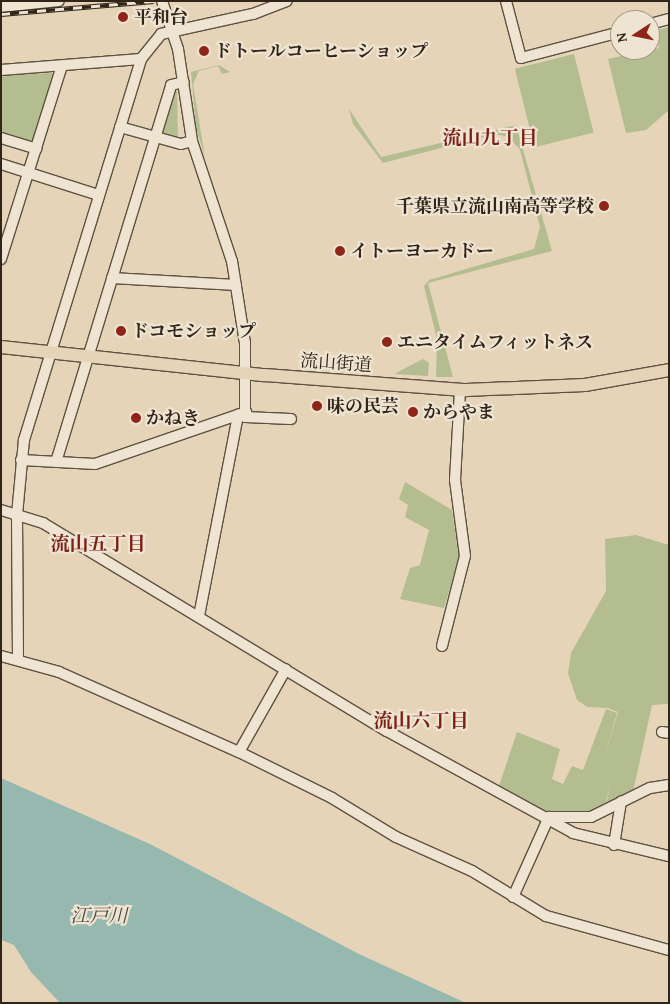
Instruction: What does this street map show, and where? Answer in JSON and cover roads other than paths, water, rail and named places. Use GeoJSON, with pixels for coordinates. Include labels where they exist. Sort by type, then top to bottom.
{"type":"FeatureCollection","features":[{"type":"Feature","properties":{"kind":"main road","name":"流山街道"},"geometry":{"type":"LineString","coordinates":[[1,348],[247,373],[460,390],[577,386],[669,370]]}},
{"type":"Feature","properties":{"kind":"street"},"geometry":{"type":"LineString","coordinates":[[1,7],[59,1]]}},
{"type":"Feature","properties":{"kind":"street"},"geometry":{"type":"LineString","coordinates":[[162,1],[172,31],[184,82],[192,141],[223,224],[236,284],[247,373],[243,415],[199,616]]}},
{"type":"Feature","properties":{"kind":"street"},"geometry":{"type":"LineString","coordinates":[[18,659],[17,515],[21,460],[50,352],[141,59],[153,41],[172,31],[253,14],[287,1]]}},
{"type":"Feature","properties":{"kind":"street"},"geometry":{"type":"LineString","coordinates":[[506,1],[521,58],[610,35]]}},
{"type":"Feature","properties":{"kind":"street"},"geometry":{"type":"LineString","coordinates":[[1,70],[141,59]]}},
{"type":"Feature","properties":{"kind":"street"},"geometry":{"type":"LineString","coordinates":[[1,260],[62,66]]}},
{"type":"Feature","properties":{"kind":"street"},"geometry":{"type":"LineString","coordinates":[[56,462],[171,85],[184,82]]}},
{"type":"Feature","properties":{"kind":"street"},"geometry":{"type":"LineString","coordinates":[[120,127],[181,144],[192,141]]}},
{"type":"Feature","properties":{"kind":"street"},"geometry":{"type":"LineString","coordinates":[[1,138],[36,149]]}},
{"type":"Feature","properties":{"kind":"street"},"geometry":{"type":"LineString","coordinates":[[1,164],[99,195]]}},
{"type":"Feature","properties":{"kind":"street"},"geometry":{"type":"LineString","coordinates":[[112,278],[236,284]]}},
{"type":"Feature","properties":{"kind":"street"},"geometry":{"type":"LineString","coordinates":[[442,646],[465,556],[455,480],[460,390]]}},
{"type":"Feature","properties":{"kind":"street"},"geometry":{"type":"LineString","coordinates":[[21,460],[95,464],[243,415],[291,419]]}},
{"type":"Feature","properties":{"kind":"street"},"geometry":{"type":"LineString","coordinates":[[1,510],[43,523],[412,746],[549,817],[572,833],[614,845],[669,856]]}},
{"type":"Feature","properties":{"kind":"street"},"geometry":{"type":"LineString","coordinates":[[1,656],[18,659],[59,672],[239,752],[546,916],[669,950]]}},
{"type":"Feature","properties":{"kind":"street"},"geometry":{"type":"LineString","coordinates":[[239,752],[286,669]]}},
{"type":"Feature","properties":{"kind":"street"},"geometry":{"type":"LineString","coordinates":[[549,817],[591,817],[650,788],[669,786]]}},
{"type":"Feature","properties":{"kind":"street"},"geometry":{"type":"LineString","coordinates":[[614,845],[621,802]]}},
{"type":"Feature","properties":{"kind":"street"},"geometry":{"type":"LineString","coordinates":[[513,897],[549,817]]}},
{"type":"Feature","properties":{"kind":"water","name":"江戸川"},"geometry":{"type":"Polygon","coordinates":[[[1,778],[152,845],[359,954],[466,1003],[60,1003],[31,972],[14,945],[1,940],[1,778]]]}},
{"type":"Feature","properties":{"kind":"railway"},"geometry":{"type":"LineString","coordinates":[[1,14],[153,1]]}},
{"type":"Feature","properties":{"kind":"place","name":"平和台"},"geometry":{"type":"Point","coordinates":[123,17]}},
{"type":"Feature","properties":{"kind":"place","name":"ドトールコーヒーショップ"},"geometry":{"type":"Point","coordinates":[204,51]}},
{"type":"Feature","properties":{"kind":"place","name":"千葉県立流山南高等学校"},"geometry":{"type":"Point","coordinates":[604,206]}},
{"type":"Feature","properties":{"kind":"place","name":"イトーヨーカドー"},"geometry":{"type":"Point","coordinates":[340,251]}},
{"type":"Feature","properties":{"kind":"place","name":"ドコモショップ"},"geometry":{"type":"Point","coordinates":[121,331]}},
{"type":"Feature","properties":{"kind":"place","name":"エニタイムフィットネス"},"geometry":{"type":"Point","coordinates":[387,342]}},
{"type":"Feature","properties":{"kind":"place","name":"味の民芸"},"geometry":{"type":"Point","coordinates":[317,406]}},
{"type":"Feature","properties":{"kind":"place","name":"からやま"},"geometry":{"type":"Point","coordinates":[413,412]}},
{"type":"Feature","properties":{"kind":"place","name":"かねき"},"geometry":{"type":"Point","coordinates":[136,418]}},
{"type":"Feature","properties":{"kind":"district","name":"流山九丁目"},"geometry":{"type":"Point","coordinates":[490,138]}},
{"type":"Feature","properties":{"kind":"district","name":"流山五丁目"},"geometry":{"type":"Point","coordinates":[98,544]}},
{"type":"Feature","properties":{"kind":"district","name":"流山六丁目"},"geometry":{"type":"Point","coordinates":[421,721]}}]}
